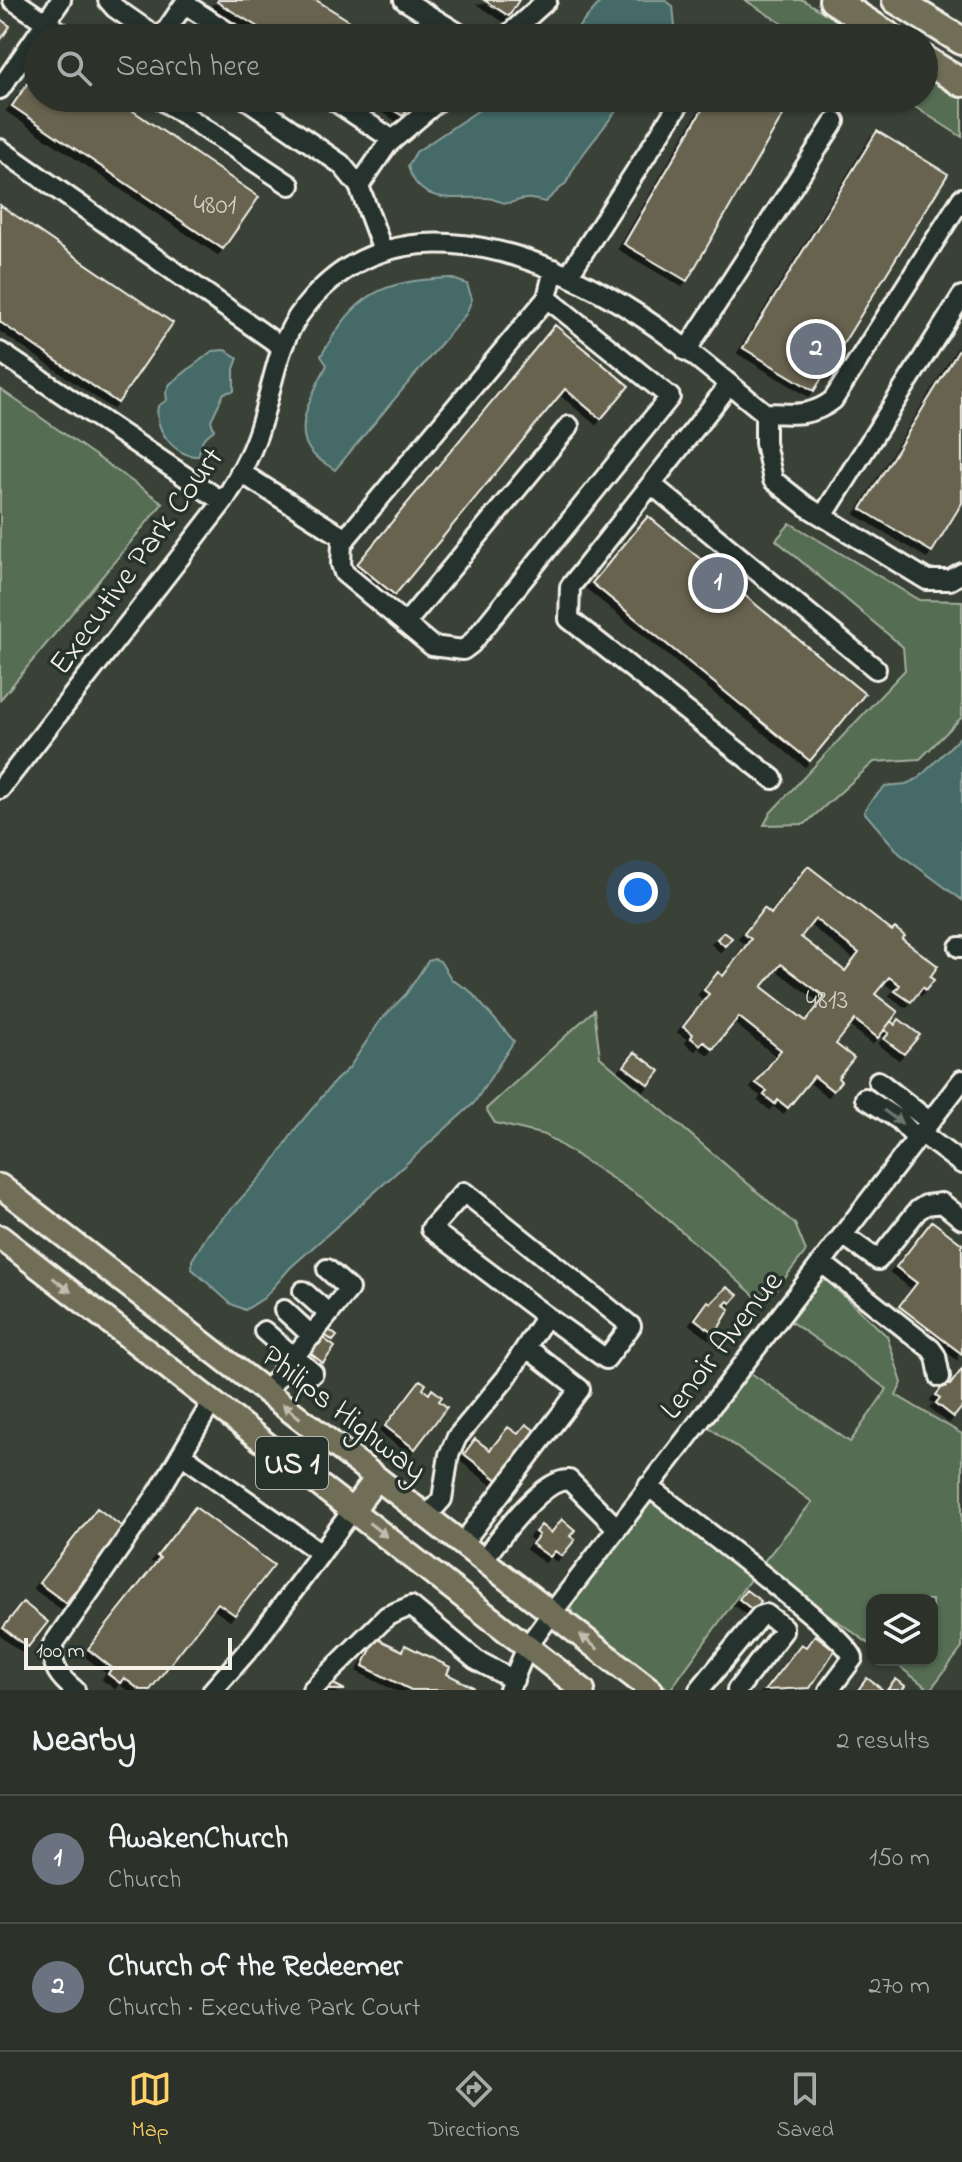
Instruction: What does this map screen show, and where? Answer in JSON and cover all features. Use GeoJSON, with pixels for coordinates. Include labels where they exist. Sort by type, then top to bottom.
{"type":"FeatureCollection","features":[{"type":"Feature","properties":{"kind":"highway"},"geometry":{"type":"LineString","coordinates":[[833,0],[870,24]]}},
{"type":"Feature","properties":{"kind":"highway"},"geometry":{"type":"LineString","coordinates":[[896,0],[935,24]]}},
{"type":"Feature","properties":{"kind":"highway"},"geometry":{"type":"LineString","coordinates":[[938,26],[962,41]]}},
{"type":"Feature","properties":{"kind":"highway"},"geometry":{"type":"LineString","coordinates":[[938,68],[962,83]]}},
{"type":"Feature","properties":{"kind":"main road","name":"Philips Highway"},"geometry":{"type":"LineString","coordinates":[[0,1186],[651,1690]]}},
{"type":"Feature","properties":{"kind":"main road","name":"US 1"},"geometry":{"type":"LineString","coordinates":[[0,1237],[583,1690]]}},
{"type":"Feature","properties":{"kind":"main road"},"geometry":{"type":"LineString","coordinates":[[352,1511],[377,1478]]}},
{"type":"Feature","properties":{"kind":"street"},"geometry":{"type":"LineString","coordinates":[[13,0],[49,24]]}},
{"type":"Feature","properties":{"kind":"street"},"geometry":{"type":"LineString","coordinates":[[46,22],[61,0]]}},
{"type":"Feature","properties":{"kind":"street"},"geometry":{"type":"LineString","coordinates":[[108,0],[138,24]]}},
{"type":"Feature","properties":{"kind":"street"},"geometry":{"type":"LineString","coordinates":[[404,0],[443,24]]}},
{"type":"Feature","properties":{"kind":"street"},"geometry":{"type":"LineString","coordinates":[[520,24],[547,0]]}},
{"type":"Feature","properties":{"kind":"street"},"geometry":{"type":"LineString","coordinates":[[170,24],[186,2],[217,24]]}},
{"type":"Feature","properties":{"kind":"street"},"geometry":{"type":"LineString","coordinates":[[0,89],[24,54]]}},
{"type":"Feature","properties":{"kind":"street"},"geometry":{"type":"LineString","coordinates":[[180,112],[290,185]]}},
{"type":"Feature","properties":{"kind":"street"},"geometry":{"type":"LineString","coordinates":[[265,112],[341,164],[359,186],[383,251]]}},
{"type":"Feature","properties":{"kind":"street"},"geometry":{"type":"LineString","coordinates":[[351,112],[393,140]]}},
{"type":"Feature","properties":{"kind":"street"},"geometry":{"type":"LineString","coordinates":[[359,186],[393,140],[426,112]]}},
{"type":"Feature","properties":{"kind":"street"},"geometry":{"type":"LineString","coordinates":[[547,298],[670,397],[471,644],[463,650],[432,646],[344,573],[342,543],[547,298],[561,273],[673,112]]}},
{"type":"Feature","properties":{"kind":"street"},"geometry":{"type":"LineString","coordinates":[[686,351],[835,121]]}},
{"type":"Feature","properties":{"kind":"street"},"geometry":{"type":"LineString","coordinates":[[0,149],[282,347]]}},
{"type":"Feature","properties":{"kind":"street"},"geometry":{"type":"LineString","coordinates":[[962,198],[833,400],[823,408],[802,415],[765,413],[765,443],[773,480],[823,516],[927,580],[950,580],[962,573]]}},
{"type":"Feature","properties":{"kind":"street","name":"Executive Park Court"},"geometry":{"type":"LineString","coordinates":[[0,789],[223,502],[261,423],[282,347],[304,308],[325,285],[355,263],[402,245],[457,243],[481,246],[561,273],[610,297],[645,319],[765,413]]}},
{"type":"Feature","properties":{"kind":"street"},"geometry":{"type":"LineString","coordinates":[[823,516],[962,296]]}},
{"type":"Feature","properties":{"kind":"street"},"geometry":{"type":"LineString","coordinates":[[0,352],[223,502]]}},
{"type":"Feature","properties":{"kind":"street"},"geometry":{"type":"LineString","coordinates":[[729,385],[570,587],[569,619],[773,779]]}},
{"type":"Feature","properties":{"kind":"street"},"geometry":{"type":"LineString","coordinates":[[405,624],[569,426]]}},
{"type":"Feature","properties":{"kind":"street"},"geometry":{"type":"LineString","coordinates":[[240,472],[346,539]]}},
{"type":"Feature","properties":{"kind":"street"},"geometry":{"type":"LineString","coordinates":[[651,484],[876,669]]}},
{"type":"Feature","properties":{"kind":"street","name":"Lenoir Avenue"},"geometry":{"type":"LineString","coordinates":[[511,1685],[527,1647],[552,1613],[962,1080]]}},
{"type":"Feature","properties":{"kind":"street"},"geometry":{"type":"LineString","coordinates":[[878,1081],[923,1131],[962,1164]]}},
{"type":"Feature","properties":{"kind":"street"},"geometry":{"type":"LineString","coordinates":[[865,1098],[923,1131]]}},
{"type":"Feature","properties":{"kind":"street"},"geometry":{"type":"LineString","coordinates":[[464,1192],[631,1326],[606,1359],[546,1316],[431,1229],[464,1192]]}},
{"type":"Feature","properties":{"kind":"street"},"geometry":{"type":"LineString","coordinates":[[843,1235],[878,1260],[918,1210],[926,1205],[942,1203],[962,1219]]}},
{"type":"Feature","properties":{"kind":"street"},"geometry":{"type":"LineString","coordinates":[[822,1263],[931,1349],[936,1356],[940,1377]]}},
{"type":"Feature","properties":{"kind":"street"},"geometry":{"type":"LineString","coordinates":[[266,1392],[349,1289],[327,1269]]}},
{"type":"Feature","properties":{"kind":"street"},"geometry":{"type":"LineString","coordinates":[[303,1291],[329,1314]]}},
{"type":"Feature","properties":{"kind":"street"},"geometry":{"type":"LineString","coordinates":[[284,1310],[312,1336]]}},
{"type":"Feature","properties":{"kind":"street"},"geometry":{"type":"LineString","coordinates":[[427,1516],[442,1499],[449,1455],[457,1437],[506,1378],[546,1316]]}},
{"type":"Feature","properties":{"kind":"street"},"geometry":{"type":"LineString","coordinates":[[264,1331],[313,1373]]}},
{"type":"Feature","properties":{"kind":"street"},"geometry":{"type":"LineString","coordinates":[[462,1544],[580,1389],[526,1347]]}},
{"type":"Feature","properties":{"kind":"street"},"geometry":{"type":"LineString","coordinates":[[75,1690],[60,1678],[52,1663],[52,1646],[158,1493],[212,1402]]}},
{"type":"Feature","properties":{"kind":"street"},"geometry":{"type":"LineString","coordinates":[[181,1454],[321,1553]]}},
{"type":"Feature","properties":{"kind":"street"},"geometry":{"type":"LineString","coordinates":[[483,1560],[539,1495],[561,1479],[569,1480],[617,1528]]}},
{"type":"Feature","properties":{"kind":"street"},"geometry":{"type":"LineString","coordinates":[[648,1486],[793,1600],[852,1653],[853,1658],[829,1690]]}},
{"type":"Feature","properties":{"kind":"street"},"geometry":{"type":"LineString","coordinates":[[213,1690],[256,1641],[352,1511]]}},
{"type":"Feature","properties":{"kind":"street"},"geometry":{"type":"LineString","coordinates":[[777,1622],[793,1600]]}},
{"type":"Feature","properties":{"kind":"street"},"geometry":{"type":"LineString","coordinates":[[312,1690],[387,1616],[411,1606],[511,1685]]}},
{"type":"Feature","properties":{"kind":"street"},"geometry":{"type":"LineString","coordinates":[[708,1687],[760,1616],[766,1614],[783,1627],[783,1631],[737,1690]]}},
{"type":"Feature","properties":{"kind":"green space"},"geometry":{"type":"Polygon","coordinates":[[[745,0],[803,0],[842,24],[783,24],[745,0]]]}},
{"type":"Feature","properties":{"kind":"green space"},"geometry":{"type":"Polygon","coordinates":[[[938,84],[962,99],[962,137],[923,112],[938,112],[938,84]]]}},
{"type":"Feature","properties":{"kind":"green space"},"geometry":{"type":"Polygon","coordinates":[[[0,389],[163,503],[0,700],[0,389]]]}},
{"type":"Feature","properties":{"kind":"green space"},"geometry":{"type":"Polygon","coordinates":[[[790,523],[919,600],[962,601],[962,717],[920,759],[874,762],[805,824],[764,825],[771,812],[905,670],[903,647],[776,540],[790,523]]]}},
{"type":"Feature","properties":{"kind":"green space"},"geometry":{"type":"Polygon","coordinates":[[[594,1010],[600,1057],[795,1224],[806,1251],[774,1292],[755,1296],[647,1201],[545,1135],[495,1123],[486,1109],[594,1010]]]}},
{"type":"Feature","properties":{"kind":"green space"},"geometry":{"type":"Polygon","coordinates":[[[824,1278],[887,1336],[902,1383],[896,1395],[962,1434],[962,1648],[930,1690],[899,1666],[938,1666],[938,1594],[866,1594],[866,1642],[761,1565],[812,1502],[707,1426],[748,1371],[850,1442],[887,1389],[787,1319],[824,1278]]]}},
{"type":"Feature","properties":{"kind":"green space"},"geometry":{"type":"Polygon","coordinates":[[[653,1503],[754,1574],[670,1690],[577,1619],[571,1609],[574,1594],[646,1504],[653,1503]]]}},
{"type":"Feature","properties":{"kind":"water"},"geometry":{"type":"Polygon","coordinates":[[[602,0],[665,0],[673,6],[675,24],[581,24],[602,0]]]}},
{"type":"Feature","properties":{"kind":"water"},"geometry":{"type":"Polygon","coordinates":[[[476,112],[615,112],[578,161],[566,183],[545,202],[528,199],[507,203],[488,198],[452,198],[430,194],[413,179],[408,166],[416,152],[476,112]]]}},
{"type":"Feature","properties":{"kind":"water"},"geometry":{"type":"Polygon","coordinates":[[[450,278],[467,284],[472,299],[466,314],[335,470],[321,461],[307,445],[304,422],[327,365],[321,356],[334,335],[358,305],[372,295],[405,283],[450,278]]]}},
{"type":"Feature","properties":{"kind":"water"},"geometry":{"type":"Polygon","coordinates":[[[225,350],[238,358],[234,369],[234,391],[224,393],[211,420],[214,430],[203,439],[198,456],[181,452],[162,432],[158,406],[167,400],[166,392],[170,384],[212,351],[225,350]]]}},
{"type":"Feature","properties":{"kind":"water"},"geometry":{"type":"Polygon","coordinates":[[[962,735],[962,900],[900,854],[864,812],[885,786],[906,784],[919,778],[962,735]]]}},
{"type":"Feature","properties":{"kind":"water"},"geometry":{"type":"Polygon","coordinates":[[[428,961],[440,961],[452,980],[469,990],[514,1041],[474,1103],[290,1268],[264,1298],[245,1310],[231,1304],[192,1269],[192,1260],[208,1234],[270,1167],[296,1128],[349,1068],[380,1021],[406,994],[428,961]]]}},
{"type":"Feature","properties":{"kind":"building"},"geometry":{"type":"Polygon","coordinates":[[[316,0],[355,24],[253,24],[217,2],[316,0]]]}},
{"type":"Feature","properties":{"kind":"building"},"geometry":{"type":"Polygon","coordinates":[[[484,0],[519,0],[509,16],[484,0]]]}},
{"type":"Feature","properties":{"kind":"building"},"geometry":{"type":"Polygon","coordinates":[[[0,19],[10,26],[0,41],[0,19]]]}},
{"type":"Feature","properties":{"kind":"building"},"geometry":{"type":"Polygon","coordinates":[[[24,88],[24,112],[135,112],[259,197],[223,249],[12,106],[24,88]]]}},
{"type":"Feature","properties":{"kind":"building"},"geometry":{"type":"Polygon","coordinates":[[[701,112],[785,112],[687,281],[624,244],[701,112]]]}},
{"type":"Feature","properties":{"kind":"building"},"geometry":{"type":"Polygon","coordinates":[[[877,131],[948,174],[814,391],[743,348],[877,131]]]}},
{"type":"Feature","properties":{"kind":"building"},"geometry":{"type":"Polygon","coordinates":[[[0,205],[173,323],[118,403],[0,322],[0,205]]]}},
{"type":"Feature","properties":{"kind":"building"},"geometry":{"type":"Polygon","coordinates":[[[555,325],[629,386],[601,419],[565,389],[395,595],[357,564],[555,325]]]}},
{"type":"Feature","properties":{"kind":"building"},"geometry":{"type":"Polygon","coordinates":[[[962,345],[962,503],[932,552],[861,509],[962,345]]]}},
{"type":"Feature","properties":{"kind":"building"},"geometry":{"type":"Polygon","coordinates":[[[648,516],[865,694],[810,761],[592,583],[648,516]]]}},
{"type":"Feature","properties":{"kind":"building"},"geometry":{"type":"Polygon","coordinates":[[[808,866],[892,931],[895,928],[905,936],[902,939],[938,966],[930,977],[934,980],[926,990],[923,987],[911,1002],[895,991],[900,985],[889,977],[875,994],[898,1012],[878,1038],[855,1020],[836,1044],[854,1058],[838,1078],[841,1081],[833,1091],[814,1076],[788,1108],[778,1100],[775,1104],[764,1095],[767,1091],[756,1083],[781,1050],[739,1017],[713,1049],[703,1041],[700,1045],[691,1038],[693,1034],[683,1027],[709,994],[704,990],[718,972],[723,976],[751,939],[744,934],[764,908],[771,914],[808,866]],[[815,919],[801,937],[845,971],[859,953],[815,919]],[[781,964],[762,987],[806,1021],[825,997],[781,964]]]}},
{"type":"Feature","properties":{"kind":"building"},"geometry":{"type":"Polygon","coordinates":[[[724,932],[732,938],[725,946],[717,939],[724,932]]]}},
{"type":"Feature","properties":{"kind":"building"},"geometry":{"type":"Polygon","coordinates":[[[899,1019],[920,1035],[904,1054],[884,1039],[889,1033],[884,1030],[891,1021],[895,1025],[899,1019]]]}},
{"type":"Feature","properties":{"kind":"building"},"geometry":{"type":"Polygon","coordinates":[[[635,1052],[660,1071],[649,1085],[624,1066],[635,1052]]]}},
{"type":"Feature","properties":{"kind":"building"},"geometry":{"type":"Polygon","coordinates":[[[932,1221],[962,1244],[962,1354],[899,1306],[917,1283],[896,1267],[932,1221]]]}},
{"type":"Feature","properties":{"kind":"building"},"geometry":{"type":"Polygon","coordinates":[[[727,1287],[738,1295],[731,1303],[728,1301],[724,1305],[730,1309],[715,1334],[695,1319],[708,1301],[711,1303],[727,1287]]]}},
{"type":"Feature","properties":{"kind":"building"},"geometry":{"type":"Polygon","coordinates":[[[329,1330],[337,1336],[333,1341],[325,1335],[329,1330]]]}},
{"type":"Feature","properties":{"kind":"building"},"geometry":{"type":"Polygon","coordinates":[[[323,1338],[335,1347],[323,1363],[310,1353],[323,1338]]]}},
{"type":"Feature","properties":{"kind":"building"},"geometry":{"type":"Polygon","coordinates":[[[962,1369],[962,1407],[954,1417],[936,1403],[940,1398],[936,1395],[946,1382],[950,1385],[962,1369]]]}},
{"type":"Feature","properties":{"kind":"building"},"geometry":{"type":"Polygon","coordinates":[[[420,1380],[426,1384],[423,1389],[429,1394],[432,1389],[442,1397],[439,1401],[447,1407],[415,1449],[385,1426],[420,1380]]]}},
{"type":"Feature","properties":{"kind":"building"},"geometry":{"type":"Polygon","coordinates":[[[526,1424],[537,1432],[503,1484],[464,1454],[475,1439],[490,1450],[508,1427],[518,1434],[526,1424]]]}},
{"type":"Feature","properties":{"kind":"building"},"geometry":{"type":"Polygon","coordinates":[[[195,1507],[274,1565],[235,1615],[218,1603],[150,1690],[140,1690],[124,1678],[120,1683],[108,1674],[112,1668],[88,1649],[160,1558],[157,1556],[195,1507]]]}},
{"type":"Feature","properties":{"kind":"building"},"geometry":{"type":"Polygon","coordinates":[[[97,1508],[124,1528],[66,1603],[39,1583],[97,1508]]]}},
{"type":"Feature","properties":{"kind":"building"},"geometry":{"type":"Polygon","coordinates":[[[562,1519],[575,1530],[570,1536],[575,1540],[562,1556],[555,1551],[550,1557],[532,1544],[539,1535],[535,1532],[541,1525],[551,1533],[562,1519]]]}},
{"type":"Feature","properties":{"kind":"building"},"geometry":{"type":"Polygon","coordinates":[[[746,1590],[761,1601],[754,1611],[739,1599],[746,1590]]]}},
{"type":"Feature","properties":{"kind":"building"},"geometry":{"type":"Polygon","coordinates":[[[23,1602],[48,1622],[28,1647],[3,1628],[23,1602]]]}},
{"type":"Feature","properties":{"kind":"building"},"geometry":{"type":"Polygon","coordinates":[[[815,1635],[835,1650],[810,1688],[765,1690],[801,1644],[806,1647],[815,1635]]]}},
{"type":"Feature","properties":{"kind":"building"},"geometry":{"type":"Polygon","coordinates":[[[376,1638],[403,1651],[405,1645],[450,1667],[447,1674],[473,1687],[471,1690],[411,1690],[363,1666],[376,1638]]]}},
{"type":"Feature","properties":{"kind":"building"},"geometry":{"type":"Polygon","coordinates":[[[867,1678],[883,1690],[858,1690],[867,1678]]]}},
{"type":"Feature","properties":{"kind":"building"},"geometry":{"type":"Polygon","coordinates":[[[896,1679],[905,1686],[902,1690],[887,1690],[896,1679]]]}},
{"type":"Feature","properties":{"kind":"building"},"geometry":{"type":"Polygon","coordinates":[[[330,1682],[345,1690],[326,1690],[330,1682]]]}},
{"type":"Feature","properties":{"kind":"place","name":"Church of the Redeemer"},"geometry":{"type":"Point","coordinates":[816,349]}},
{"type":"Feature","properties":{"kind":"place","name":"AwakenChurch"},"geometry":{"type":"Point","coordinates":[718,583]}}]}
